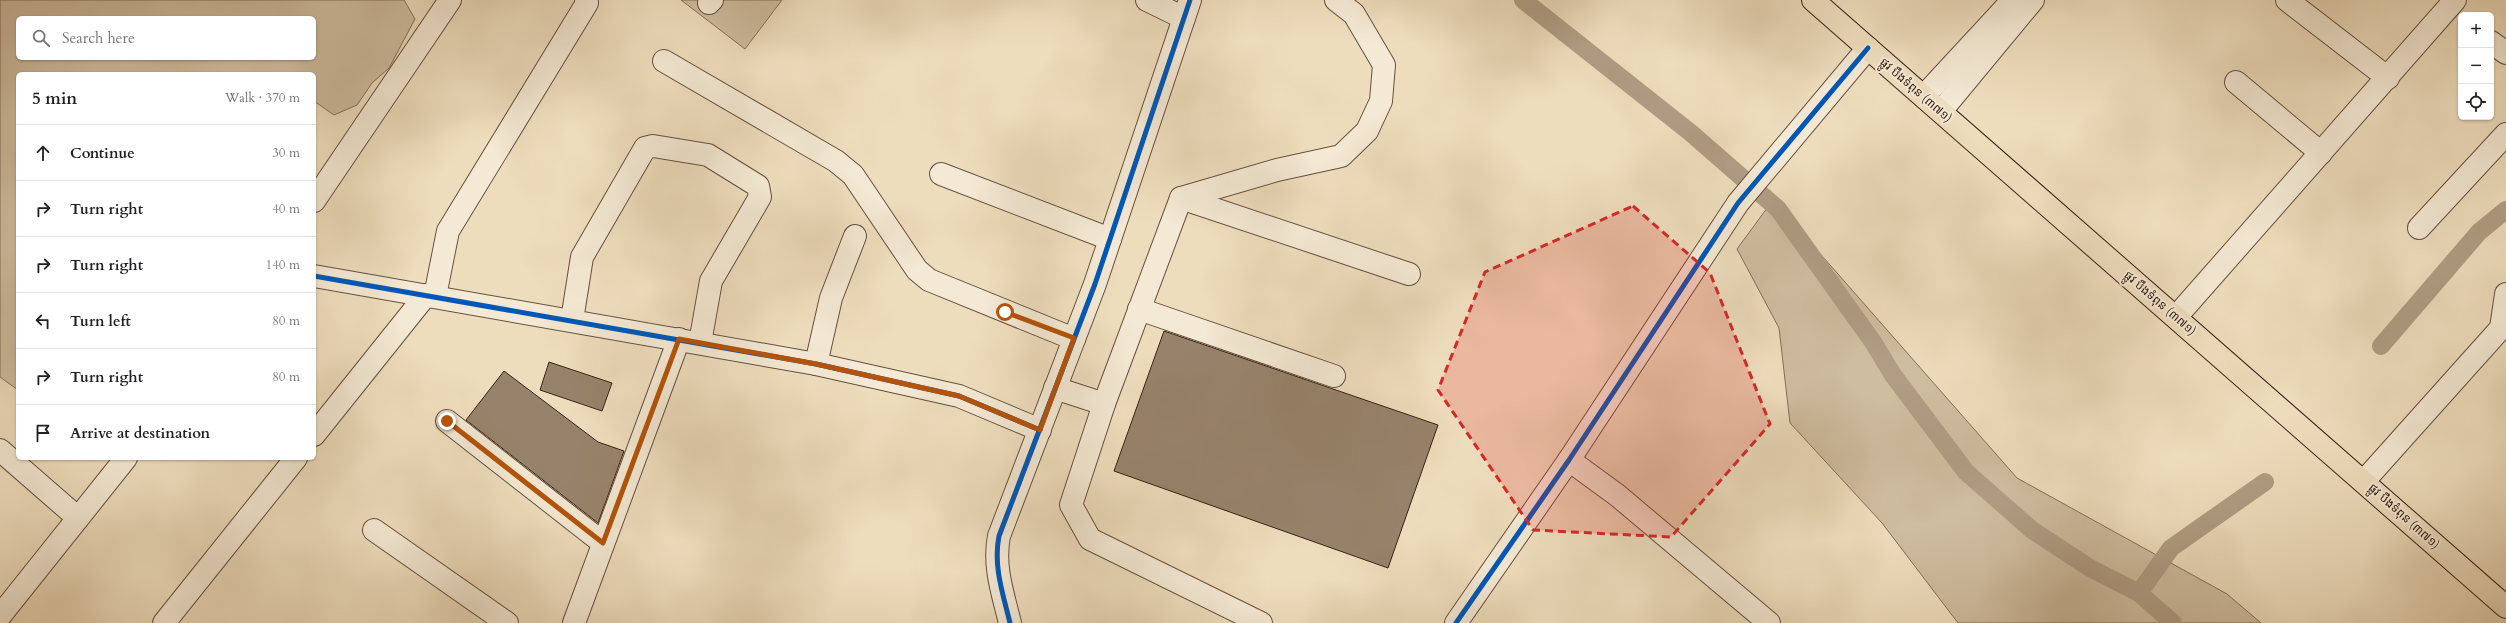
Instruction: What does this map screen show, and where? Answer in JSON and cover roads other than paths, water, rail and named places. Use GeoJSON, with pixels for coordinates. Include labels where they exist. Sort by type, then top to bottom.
{"type":"FeatureCollection","features":[{"type":"Feature","properties":{"kind":"main road","name":"ផ្លូវ បឹងទំពុន (៣៧១)"},"geometry":{"type":"LineString","coordinates":[[1815,1],[2506,607]]}},
{"type":"Feature","properties":{"kind":"street"},"geometry":{"type":"LineString","coordinates":[[316,198],[450,0]]}},
{"type":"Feature","properties":{"kind":"street"},"geometry":{"type":"LineString","coordinates":[[316,433],[431,295],[448,231],[587,3],[586,0]]}},
{"type":"Feature","properties":{"kind":"street"},"geometry":{"type":"LineString","coordinates":[[1010,623],[997,567],[996,552],[999,536],[1040,430],[1110,239],[1187,9],[1147,0]]}},
{"type":"Feature","properties":{"kind":"street"},"geometry":{"type":"LineString","coordinates":[[1180,198],[1277,170],[1341,156],[1367,131],[1381,102],[1384,65],[1354,14],[1336,0]]}},
{"type":"Feature","properties":{"kind":"street"},"geometry":{"type":"LineString","coordinates":[[1924,96],[2010,3],[2016,0]]}},
{"type":"Feature","properties":{"kind":"street"},"geometry":{"type":"LineString","coordinates":[[1940,111],[2033,0]]}},
{"type":"Feature","properties":{"kind":"street"},"geometry":{"type":"LineString","coordinates":[[2287,0],[2388,78]]}},
{"type":"Feature","properties":{"kind":"street"},"geometry":{"type":"LineString","coordinates":[[2176,317],[2388,78],[2454,10]]}},
{"type":"Feature","properties":{"kind":"street"},"geometry":{"type":"LineString","coordinates":[[2494,44],[2506,53]]}},
{"type":"Feature","properties":{"kind":"street"},"geometry":{"type":"LineString","coordinates":[[1456,623],[1569,460],[1738,203],[1783,146],[1868,48]]}},
{"type":"Feature","properties":{"kind":"street"},"geometry":{"type":"LineString","coordinates":[[664,61],[836,161],[853,175],[917,270],[929,280],[1074,338]]}},
{"type":"Feature","properties":{"kind":"street"},"geometry":{"type":"LineString","coordinates":[[2236,82],[2321,153]]}},
{"type":"Feature","properties":{"kind":"street"},"geometry":{"type":"LineString","coordinates":[[2420,228],[2506,134]]}},
{"type":"Feature","properties":{"kind":"street"},"geometry":{"type":"LineString","coordinates":[[572,320],[582,257],[645,148],[653,146],[708,155],[758,186],[760,197],[710,281],[689,341],[603,543],[574,623]]}},
{"type":"Feature","properties":{"kind":"street"},"geometry":{"type":"LineString","coordinates":[[941,174],[1110,239]]}},
{"type":"Feature","properties":{"kind":"street"},"geometry":{"type":"LineString","coordinates":[[1180,198],[1409,274]]}},
{"type":"Feature","properties":{"kind":"street"},"geometry":{"type":"LineString","coordinates":[[1180,198],[1104,404],[1071,505],[1090,539],[1261,623]]}},
{"type":"Feature","properties":{"kind":"street"},"geometry":{"type":"LineString","coordinates":[[816,364],[831,298],[855,236]]}},
{"type":"Feature","properties":{"kind":"street"},"geometry":{"type":"LineString","coordinates":[[316,276],[431,295],[816,364],[959,396],[1040,430]]}},
{"type":"Feature","properties":{"kind":"street"},"geometry":{"type":"LineString","coordinates":[[2364,481],[2504,330],[2506,294]]}},
{"type":"Feature","properties":{"kind":"street"},"geometry":{"type":"LineString","coordinates":[[1140,309],[1334,376]]}},
{"type":"Feature","properties":{"kind":"street"},"geometry":{"type":"LineString","coordinates":[[1055,388],[1104,404]]}},
{"type":"Feature","properties":{"kind":"street"},"geometry":{"type":"LineString","coordinates":[[447,421],[603,543]]}},
{"type":"Feature","properties":{"kind":"street"},"geometry":{"type":"LineString","coordinates":[[0,450],[78,518]]}},
{"type":"Feature","properties":{"kind":"street"},"geometry":{"type":"LineString","coordinates":[[0,616],[124,460]]}},
{"type":"Feature","properties":{"kind":"street"},"geometry":{"type":"LineString","coordinates":[[164,623],[294,460]]}},
{"type":"Feature","properties":{"kind":"street"},"geometry":{"type":"LineString","coordinates":[[1569,460],[1617,495],[1769,623]]}},
{"type":"Feature","properties":{"kind":"street"},"geometry":{"type":"LineString","coordinates":[[374,530],[507,623]]}},
{"type":"Feature","properties":{"kind":"waterway"},"geometry":{"type":"LineString","coordinates":[[1523,0],[1691,133],[1778,209],[1873,342],[1893,375],[1966,472],[2032,530],[2090,568],[2139,593],[2173,623]]}},
{"type":"Feature","properties":{"kind":"waterway"},"geometry":{"type":"LineString","coordinates":[[2381,346],[2479,232],[2506,210]]}},
{"type":"Feature","properties":{"kind":"waterway"},"geometry":{"type":"LineString","coordinates":[[2139,593],[2171,548],[2265,482]]}}]}
